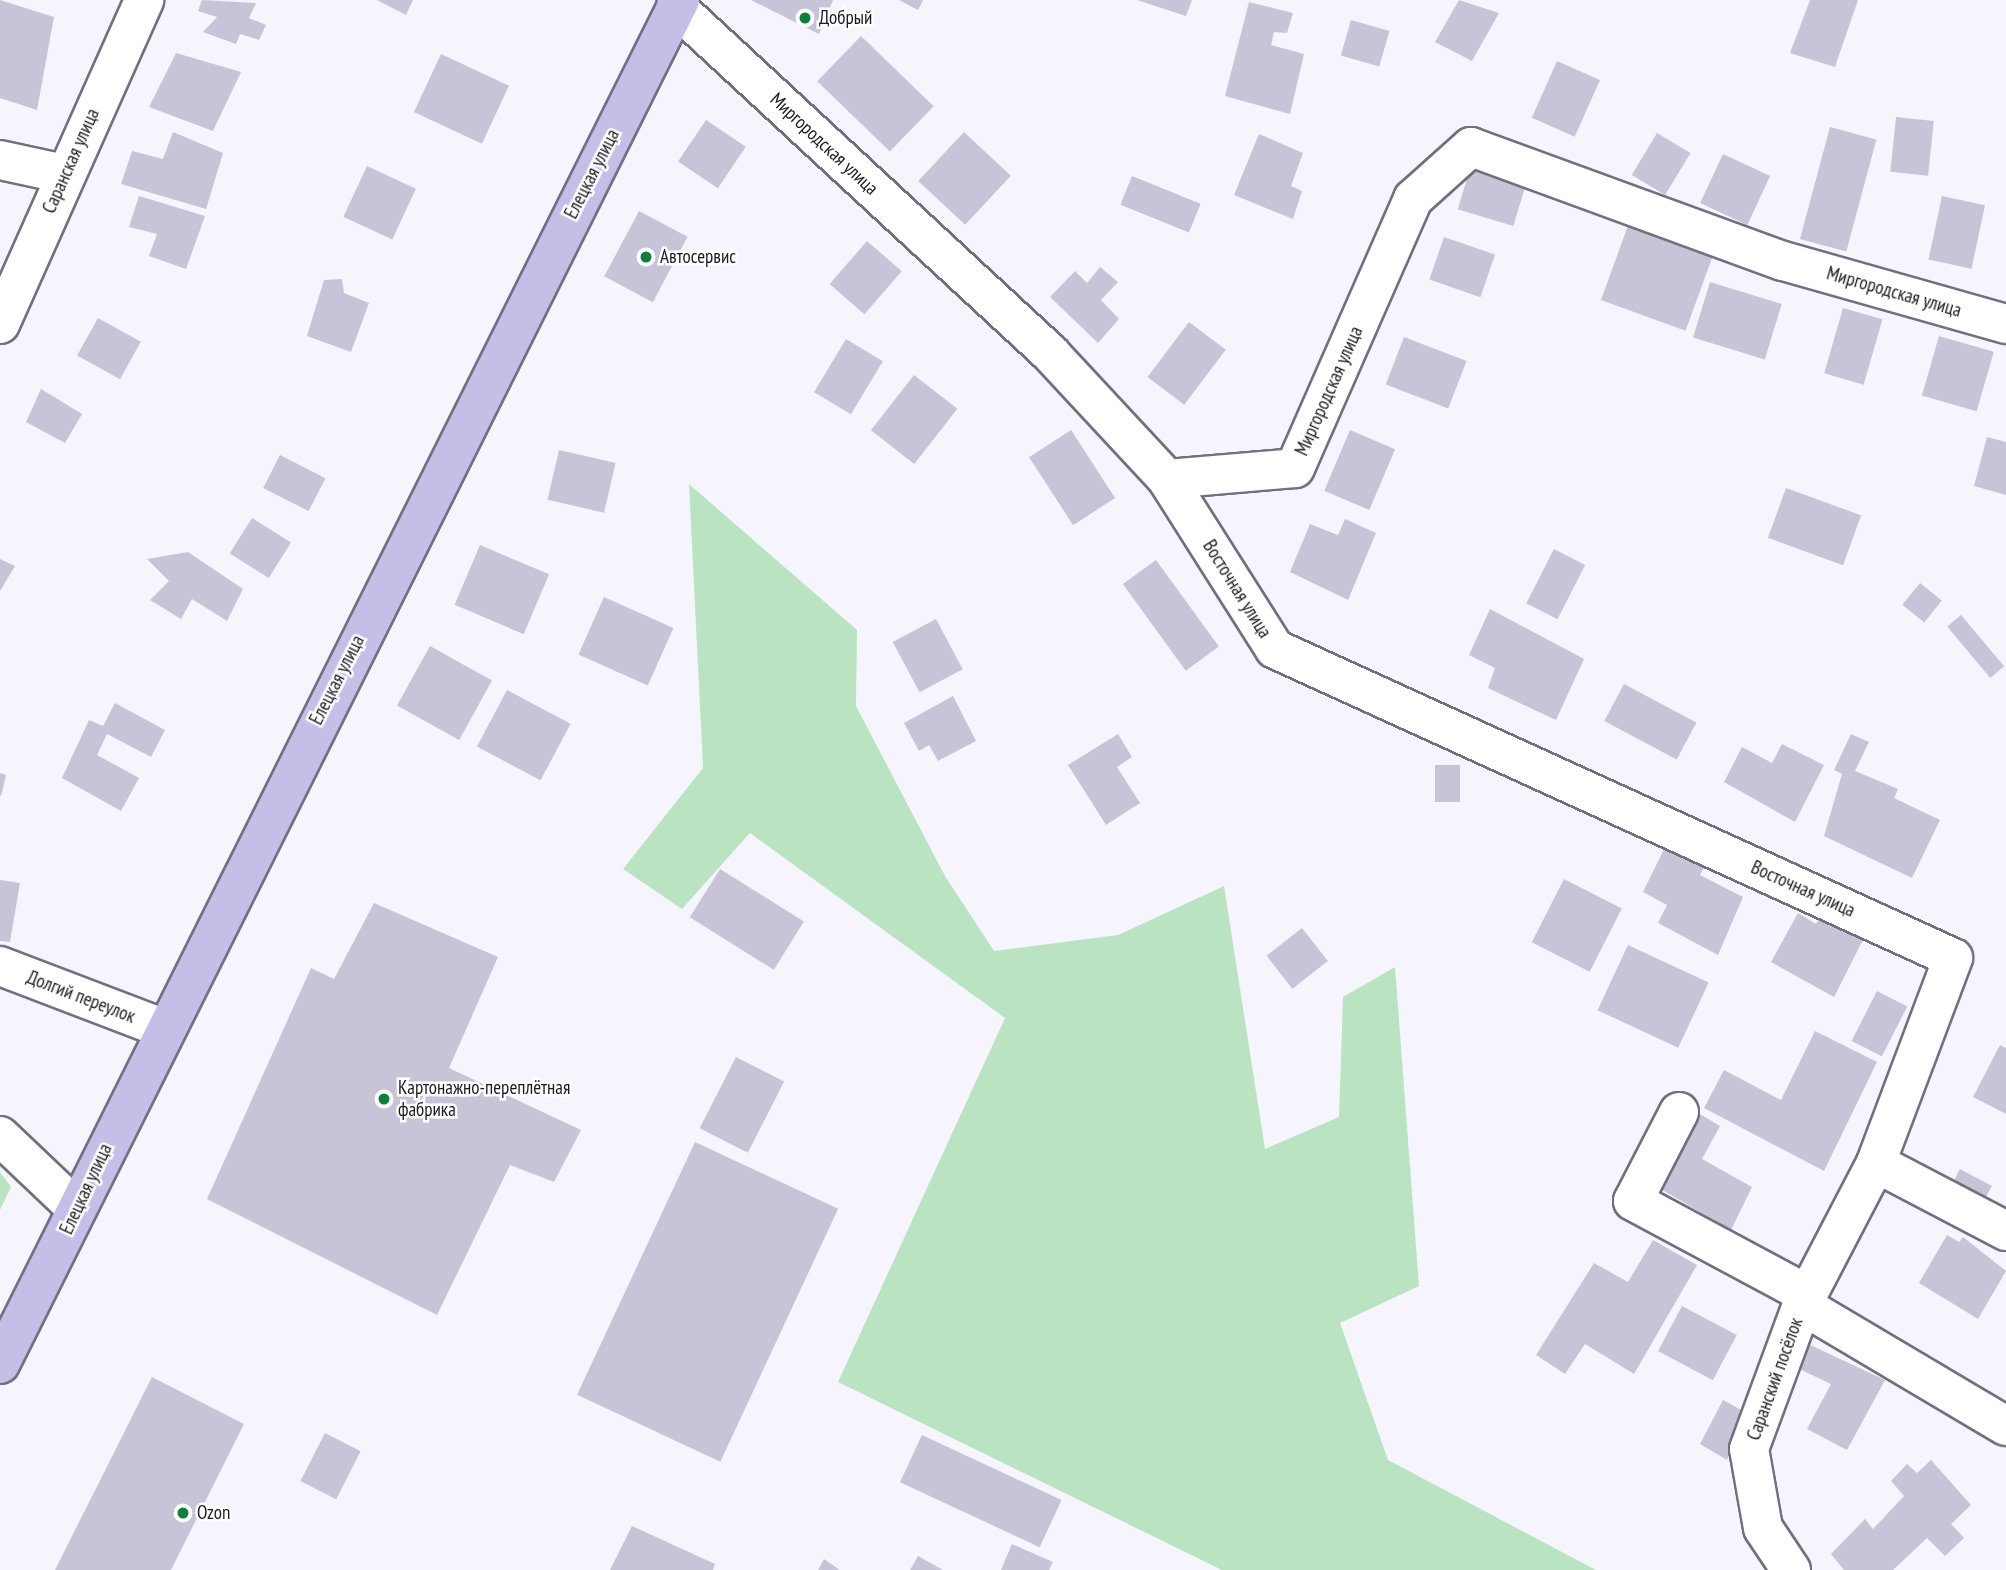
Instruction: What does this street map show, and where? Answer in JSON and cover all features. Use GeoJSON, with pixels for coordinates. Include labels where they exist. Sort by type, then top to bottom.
{"type":"FeatureCollection","features":[{"type":"Feature","properties":{"kind":"main road","name":"Елецкая улица"},"geometry":{"type":"LineString","coordinates":[[0,1364],[162,1028],[678,4]]}},
{"type":"Feature","properties":{"kind":"street","name":"Саранская улица"},"geometry":{"type":"LineString","coordinates":[[0,324],[64,174],[144,0]]}},
{"type":"Feature","properties":{"kind":"street","name":"Миргородская улица"},"geometry":{"type":"LineString","coordinates":[[678,4],[1050,353],[1167,479],[1295,468],[1413,200],[1471,147],[1783,261],[2006,324]]}},
{"type":"Feature","properties":{"kind":"street"},"geometry":{"type":"LineString","coordinates":[[0,160],[64,174]]}},
{"type":"Feature","properties":{"kind":"street","name":"Восточная улица"},"geometry":{"type":"LineString","coordinates":[[1167,479],[1275,649],[1953,958],[1876,1163],[1805,1300]]}},
{"type":"Feature","properties":{"kind":"street","name":"Долгий переулок"},"geometry":{"type":"LineString","coordinates":[[0,966],[162,1028]]}},
{"type":"Feature","properties":{"kind":"street"},"geometry":{"type":"LineString","coordinates":[[1679,1112],[1633,1201],[1805,1300],[2006,1426]]}},
{"type":"Feature","properties":{"kind":"street"},"geometry":{"type":"LineString","coordinates":[[0,1136],[77,1209]]}},
{"type":"Feature","properties":{"kind":"street"},"geometry":{"type":"LineString","coordinates":[[1876,1163],[2006,1231]]}},
{"type":"Feature","properties":{"kind":"street","name":"Саранский посёлок"},"geometry":{"type":"LineString","coordinates":[[1791,1570],[1763,1528],[1749,1449],[1805,1300]]}},
{"type":"Feature","properties":{"kind":"green space"},"geometry":{"type":"Polygon","coordinates":[[[689,484],[857,630],[856,706],[945,876],[994,951],[1118,935],[1224,886],[1265,1149],[1339,1117],[1343,997],[1395,967],[1419,1286],[1340,1323],[1388,1460],[1596,1570],[1222,1570],[838,1382],[1005,1018],[750,833],[682,909],[623,869],[703,768],[689,484]]]}},
{"type":"Feature","properties":{"kind":"green space"},"geometry":{"type":"Polygon","coordinates":[[[0,1172],[11,1187],[0,1210],[0,1172]]]}},
{"type":"Feature","properties":{"kind":"building"},"geometry":{"type":"Polygon","coordinates":[[[0,0],[54,17],[37,110],[0,98],[0,0]]]}},
{"type":"Feature","properties":{"kind":"building"},"geometry":{"type":"Polygon","coordinates":[[[202,0],[256,3],[249,18],[266,25],[259,40],[240,34],[236,44],[203,32],[217,17],[198,11],[202,0]]]}},
{"type":"Feature","properties":{"kind":"building"},"geometry":{"type":"Polygon","coordinates":[[[377,0],[413,0],[406,15],[377,0]]]}},
{"type":"Feature","properties":{"kind":"building","name":"Добрый"},"geometry":{"type":"Polygon","coordinates":[[[751,0],[833,0],[819,34],[751,0]]]}},
{"type":"Feature","properties":{"kind":"building"},"geometry":{"type":"Polygon","coordinates":[[[899,0],[923,0],[918,10],[899,0]]]}},
{"type":"Feature","properties":{"kind":"building"},"geometry":{"type":"Polygon","coordinates":[[[1137,0],[1192,0],[1186,16],[1137,0]]]}},
{"type":"Feature","properties":{"kind":"building"},"geometry":{"type":"Polygon","coordinates":[[[1459,0],[1499,13],[1472,61],[1435,42],[1459,0]]]}},
{"type":"Feature","properties":{"kind":"building"},"geometry":{"type":"Polygon","coordinates":[[[1810,0],[1858,0],[1835,67],[1790,53],[1810,0]]]}},
{"type":"Feature","properties":{"kind":"building"},"geometry":{"type":"Polygon","coordinates":[[[1249,2],[1293,13],[1287,33],[1274,32],[1271,45],[1304,54],[1290,114],[1225,96],[1249,2]]]}},
{"type":"Feature","properties":{"kind":"building"},"geometry":{"type":"Polygon","coordinates":[[[1351,20],[1389,31],[1379,67],[1341,56],[1351,20]]]}},
{"type":"Feature","properties":{"kind":"building"},"geometry":{"type":"Polygon","coordinates":[[[861,36],[934,106],[890,151],[817,81],[861,36]]]}},
{"type":"Feature","properties":{"kind":"building"},"geometry":{"type":"Polygon","coordinates":[[[176,53],[241,72],[213,131],[149,107],[176,53]]]}},
{"type":"Feature","properties":{"kind":"building"},"geometry":{"type":"Polygon","coordinates":[[[441,54],[509,86],[482,144],[414,112],[441,54]]]}},
{"type":"Feature","properties":{"kind":"building"},"geometry":{"type":"Polygon","coordinates":[[[1557,61],[1600,80],[1575,137],[1532,118],[1557,61]]]}},
{"type":"Feature","properties":{"kind":"building"},"geometry":{"type":"Polygon","coordinates":[[[1896,117],[1934,121],[1928,176],[1890,172],[1896,117]]]}},
{"type":"Feature","properties":{"kind":"building"},"geometry":{"type":"Polygon","coordinates":[[[706,120],[746,147],[718,188],[678,161],[706,120]]]}},
{"type":"Feature","properties":{"kind":"building"},"geometry":{"type":"Polygon","coordinates":[[[1830,127],[1876,139],[1846,251],[1800,239],[1830,127]]]}},
{"type":"Feature","properties":{"kind":"building"},"geometry":{"type":"Polygon","coordinates":[[[173,132],[223,153],[206,209],[121,184],[132,151],[163,159],[173,132]]]}},
{"type":"Feature","properties":{"kind":"building"},"geometry":{"type":"Polygon","coordinates":[[[964,132],[1011,176],[965,225],[918,181],[964,132]]]}},
{"type":"Feature","properties":{"kind":"building"},"geometry":{"type":"Polygon","coordinates":[[[1657,133],[1690,153],[1665,195],[1632,175],[1657,133]]]}},
{"type":"Feature","properties":{"kind":"building"},"geometry":{"type":"Polygon","coordinates":[[[1259,134],[1303,153],[1291,186],[1302,191],[1293,219],[1234,195],[1259,134]]]}},
{"type":"Feature","properties":{"kind":"building"},"geometry":{"type":"Polygon","coordinates":[[[1723,154],[1770,176],[1747,225],[1700,203],[1723,154]]]}},
{"type":"Feature","properties":{"kind":"building"},"geometry":{"type":"Polygon","coordinates":[[[367,166],[416,189],[392,240],[343,217],[367,166]]]}},
{"type":"Feature","properties":{"kind":"building"},"geometry":{"type":"Polygon","coordinates":[[[1470,169],[1525,186],[1513,226],[1458,209],[1470,169]]]}},
{"type":"Feature","properties":{"kind":"building"},"geometry":{"type":"Polygon","coordinates":[[[1132,176],[1201,204],[1189,232],[1120,205],[1132,176]]]}},
{"type":"Feature","properties":{"kind":"building"},"geometry":{"type":"Polygon","coordinates":[[[139,196],[205,216],[186,269],[149,256],[157,234],[129,227],[139,196]]]}},
{"type":"Feature","properties":{"kind":"building"},"geometry":{"type":"Polygon","coordinates":[[[1942,196],[1985,205],[1972,269],[1928,260],[1942,196]]]}},
{"type":"Feature","properties":{"kind":"building","name":"Автосервис"},"geometry":{"type":"Polygon","coordinates":[[[639,211],[688,237],[653,302],[604,276],[639,211]]]}},
{"type":"Feature","properties":{"kind":"building"},"geometry":{"type":"Polygon","coordinates":[[[1629,223],[1714,254],[1686,331],[1601,300],[1629,223]]]}},
{"type":"Feature","properties":{"kind":"building"},"geometry":{"type":"Polygon","coordinates":[[[1444,237],[1495,255],[1480,297],[1429,280],[1444,237]]]}},
{"type":"Feature","properties":{"kind":"building"},"geometry":{"type":"Polygon","coordinates":[[[867,241],[902,271],[864,314],[830,284],[867,241]]]}},
{"type":"Feature","properties":{"kind":"building"},"geometry":{"type":"Polygon","coordinates":[[[1100,267],[1118,282],[1101,300],[1119,319],[1098,343],[1050,297],[1075,271],[1087,283],[1100,267]]]}},
{"type":"Feature","properties":{"kind":"building"},"geometry":{"type":"Polygon","coordinates":[[[342,279],[344,293],[369,303],[351,352],[307,336],[324,280],[342,279]]]}},
{"type":"Feature","properties":{"kind":"building"},"geometry":{"type":"Polygon","coordinates":[[[1710,282],[1782,304],[1765,359],[1693,337],[1710,282]]]}},
{"type":"Feature","properties":{"kind":"building"},"geometry":{"type":"Polygon","coordinates":[[[1843,308],[1882,319],[1864,385],[1824,373],[1843,308]]]}},
{"type":"Feature","properties":{"kind":"building"},"geometry":{"type":"Polygon","coordinates":[[[98,318],[141,342],[120,379],[77,356],[98,318]]]}},
{"type":"Feature","properties":{"kind":"building"},"geometry":{"type":"Polygon","coordinates":[[[1189,322],[1226,350],[1184,405],[1147,377],[1189,322]]]}},
{"type":"Feature","properties":{"kind":"building"},"geometry":{"type":"Polygon","coordinates":[[[1939,336],[1994,352],[1977,411],[1922,396],[1939,336]]]}},
{"type":"Feature","properties":{"kind":"building"},"geometry":{"type":"Polygon","coordinates":[[[1404,337],[1467,361],[1448,409],[1386,385],[1404,337]]]}},
{"type":"Feature","properties":{"kind":"building"},"geometry":{"type":"Polygon","coordinates":[[[846,339],[883,361],[851,414],[814,392],[846,339]]]}},
{"type":"Feature","properties":{"kind":"building"},"geometry":{"type":"Polygon","coordinates":[[[914,375],[957,409],[914,464],[871,430],[914,375]]]}},
{"type":"Feature","properties":{"kind":"building"},"geometry":{"type":"Polygon","coordinates":[[[41,389],[82,414],[65,443],[26,422],[41,389]]]}},
{"type":"Feature","properties":{"kind":"building"},"geometry":{"type":"Polygon","coordinates":[[[1071,430],[1115,498],[1073,525],[1029,457],[1071,430]]]}},
{"type":"Feature","properties":{"kind":"building"},"geometry":{"type":"Polygon","coordinates":[[[1350,430],[1395,449],[1369,510],[1324,491],[1350,430]]]}},
{"type":"Feature","properties":{"kind":"building"},"geometry":{"type":"Polygon","coordinates":[[[1987,437],[2006,442],[2006,495],[1974,486],[1987,437]]]}},
{"type":"Feature","properties":{"kind":"building"},"geometry":{"type":"Polygon","coordinates":[[[559,450],[616,463],[604,513],[548,500],[559,450]]]}},
{"type":"Feature","properties":{"kind":"building"},"geometry":{"type":"Polygon","coordinates":[[[280,455],[325,478],[309,511],[263,488],[280,455]]]}},
{"type":"Feature","properties":{"kind":"building"},"geometry":{"type":"Polygon","coordinates":[[[1786,488],[1861,515],[1843,565],[1768,538],[1786,488]]]}},
{"type":"Feature","properties":{"kind":"building"},"geometry":{"type":"Polygon","coordinates":[[[252,518],[291,542],[269,578],[230,554],[252,518]]]}},
{"type":"Feature","properties":{"kind":"building"},"geometry":{"type":"Polygon","coordinates":[[[1345,519],[1376,533],[1348,600],[1290,572],[1310,524],[1338,535],[1345,519]]]}},
{"type":"Feature","properties":{"kind":"building"},"geometry":{"type":"Polygon","coordinates":[[[480,545],[549,574],[524,634],[455,605],[480,545]]]}},
{"type":"Feature","properties":{"kind":"building"},"geometry":{"type":"Polygon","coordinates":[[[1554,549],[1585,565],[1557,619],[1526,603],[1554,549]]]}},
{"type":"Feature","properties":{"kind":"building"},"geometry":{"type":"Polygon","coordinates":[[[188,552],[243,589],[227,621],[192,599],[181,619],[150,600],[169,581],[147,559],[188,552]]]}},
{"type":"Feature","properties":{"kind":"building"},"geometry":{"type":"Polygon","coordinates":[[[0,559],[15,566],[0,591],[0,559]]]}},
{"type":"Feature","properties":{"kind":"building"},"geometry":{"type":"Polygon","coordinates":[[[1156,560],[1219,647],[1186,671],[1123,584],[1156,560]]]}},
{"type":"Feature","properties":{"kind":"building"},"geometry":{"type":"Polygon","coordinates":[[[1920,583],[1942,601],[1924,622],[1902,605],[1920,583]]]}},
{"type":"Feature","properties":{"kind":"building"},"geometry":{"type":"Polygon","coordinates":[[[604,597],[673,628],[648,685],[578,655],[604,597]]]}},
{"type":"Feature","properties":{"kind":"building"},"geometry":{"type":"Polygon","coordinates":[[[1490,609],[1584,659],[1556,720],[1488,688],[1495,668],[1469,655],[1490,609]]]}},
{"type":"Feature","properties":{"kind":"building"},"geometry":{"type":"Polygon","coordinates":[[[1961,615],[2004,666],[1990,678],[1947,627],[1961,615]]]}},
{"type":"Feature","properties":{"kind":"building"},"geometry":{"type":"Polygon","coordinates":[[[936,619],[963,669],[919,692],[893,642],[936,619]]]}},
{"type":"Feature","properties":{"kind":"building"},"geometry":{"type":"Polygon","coordinates":[[[430,646],[492,680],[459,740],[397,705],[430,646]]]}},
{"type":"Feature","properties":{"kind":"building"},"geometry":{"type":"Polygon","coordinates":[[[1624,684],[1696,722],[1677,760],[1604,721],[1624,684]]]}},
{"type":"Feature","properties":{"kind":"building"},"geometry":{"type":"Polygon","coordinates":[[[507,690],[571,724],[541,780],[477,747],[507,690]]]}},
{"type":"Feature","properties":{"kind":"building"},"geometry":{"type":"Polygon","coordinates":[[[953,696],[976,741],[938,761],[929,745],[919,751],[904,723],[953,696]]]}},
{"type":"Feature","properties":{"kind":"building"},"geometry":{"type":"Polygon","coordinates":[[[115,703],[165,730],[151,757],[107,734],[97,755],[139,778],[121,811],[62,778],[89,720],[103,726],[115,703]]]}},
{"type":"Feature","properties":{"kind":"building"},"geometry":{"type":"Polygon","coordinates":[[[1118,734],[1132,757],[1117,767],[1140,803],[1106,825],[1068,765],[1118,734]]]}},
{"type":"Feature","properties":{"kind":"building"},"geometry":{"type":"Polygon","coordinates":[[[1851,734],[1869,742],[1855,771],[1898,789],[1894,798],[1940,820],[1912,878],[1824,836],[1842,774],[1834,770],[1851,734]]]}},
{"type":"Feature","properties":{"kind":"building"},"geometry":{"type":"Polygon","coordinates":[[[1782,744],[1824,765],[1795,822],[1724,782],[1742,747],[1772,763],[1782,744]]]}},
{"type":"Feature","properties":{"kind":"building"},"geometry":{"type":"Polygon","coordinates":[[[1435,765],[1460,765],[1460,802],[1435,802],[1435,765]]]}},
{"type":"Feature","properties":{"kind":"building"},"geometry":{"type":"Polygon","coordinates":[[[0,773],[6,775],[1,796],[0,796],[0,773]]]}},
{"type":"Feature","properties":{"kind":"building"},"geometry":{"type":"Polygon","coordinates":[[[1669,839],[1709,858],[1700,875],[1743,897],[1718,955],[1658,923],[1667,905],[1643,892],[1669,839]]]}},
{"type":"Feature","properties":{"kind":"building"},"geometry":{"type":"Polygon","coordinates":[[[720,869],[804,921],[774,970],[690,917],[720,869]]]}},
{"type":"Feature","properties":{"kind":"building"},"geometry":{"type":"Polygon","coordinates":[[[1564,879],[1622,909],[1590,972],[1532,942],[1564,879]]]}},
{"type":"Feature","properties":{"kind":"building"},"geometry":{"type":"Polygon","coordinates":[[[0,880],[20,883],[10,942],[0,941],[0,880]]]}},
{"type":"Feature","properties":{"kind":"building","name":"Картонажно-переплётная фабрика"},"geometry":{"type":"Polygon","coordinates":[[[374,903],[498,957],[449,1068],[581,1130],[554,1182],[510,1165],[437,1315],[207,1199],[311,968],[334,979],[374,903]]]}},
{"type":"Feature","properties":{"kind":"building"},"geometry":{"type":"Polygon","coordinates":[[[1824,911],[1866,934],[1834,997],[1771,962],[1798,913],[1816,924],[1824,911]]]}},
{"type":"Feature","properties":{"kind":"building"},"geometry":{"type":"Polygon","coordinates":[[[1302,928],[1328,961],[1292,989],[1267,956],[1302,928]]]}},
{"type":"Feature","properties":{"kind":"building"},"geometry":{"type":"Polygon","coordinates":[[[1628,945],[1709,983],[1678,1048],[1598,1010],[1628,945]]]}},
{"type":"Feature","properties":{"kind":"building"},"geometry":{"type":"Polygon","coordinates":[[[1877,991],[1907,1006],[1882,1056],[1852,1041],[1877,991]]]}},
{"type":"Feature","properties":{"kind":"building"},"geometry":{"type":"Polygon","coordinates":[[[1815,1031],[1877,1062],[1824,1171],[1704,1108],[1724,1070],[1781,1100],[1815,1031]]]}},
{"type":"Feature","properties":{"kind":"building"},"geometry":{"type":"Polygon","coordinates":[[[2000,1045],[2006,1048],[2006,1114],[1973,1097],[2000,1045]]]}},
{"type":"Feature","properties":{"kind":"building"},"geometry":{"type":"Polygon","coordinates":[[[736,1057],[784,1082],[748,1153],[700,1128],[736,1057]]]}},
{"type":"Feature","properties":{"kind":"building"},"geometry":{"type":"Polygon","coordinates":[[[1698,1113],[1720,1126],[1702,1159],[1752,1187],[1731,1230],[1659,1188],[1698,1113]]]}},
{"type":"Feature","properties":{"kind":"building"},"geometry":{"type":"Polygon","coordinates":[[[695,1142],[838,1209],[720,1462],[577,1395],[695,1142]]]}},
{"type":"Feature","properties":{"kind":"building"},"geometry":{"type":"Polygon","coordinates":[[[1960,1169],[1992,1186],[1982,1204],[1950,1188],[1960,1169]]]}},
{"type":"Feature","properties":{"kind":"building"},"geometry":{"type":"Polygon","coordinates":[[[1947,1235],[1959,1242],[1963,1237],[2006,1271],[1978,1319],[1919,1283],[1947,1235]]]}},
{"type":"Feature","properties":{"kind":"building"},"geometry":{"type":"Polygon","coordinates":[[[1653,1240],[1697,1265],[1634,1374],[1585,1344],[1565,1374],[1536,1355],[1594,1263],[1628,1282],[1653,1240]]]}},
{"type":"Feature","properties":{"kind":"building"},"geometry":{"type":"Polygon","coordinates":[[[1682,1306],[1737,1335],[1713,1380],[1658,1351],[1682,1306]]]}},
{"type":"Feature","properties":{"kind":"building"},"geometry":{"type":"Polygon","coordinates":[[[1804,1342],[1885,1380],[1847,1450],[1807,1429],[1831,1384],[1793,1366],[1804,1342]]]}},
{"type":"Feature","properties":{"kind":"building"},"geometry":{"type":"Polygon","coordinates":[[[152,1377],[244,1424],[171,1570],[55,1570],[152,1377]]]}},
{"type":"Feature","properties":{"kind":"building"},"geometry":{"type":"Polygon","coordinates":[[[1723,1400],[1745,1412],[1727,1460],[1700,1444],[1723,1400]]]}},
{"type":"Feature","properties":{"kind":"building"},"geometry":{"type":"Polygon","coordinates":[[[325,1433],[361,1451],[336,1499],[300,1481],[325,1433]]]}},
{"type":"Feature","properties":{"kind":"building"},"geometry":{"type":"Polygon","coordinates":[[[922,1435],[1062,1500],[1040,1547],[900,1482],[922,1435]]]}},
{"type":"Feature","properties":{"kind":"building"},"geometry":{"type":"Polygon","coordinates":[[[1931,1460],[1971,1505],[1951,1524],[1964,1538],[1945,1556],[1927,1538],[1893,1570],[1844,1570],[1831,1554],[1865,1519],[1873,1529],[1904,1496],[1891,1481],[1907,1464],[1917,1473],[1931,1460]]]}},
{"type":"Feature","properties":{"kind":"building"},"geometry":{"type":"Polygon","coordinates":[[[632,1526],[715,1564],[713,1570],[610,1570],[632,1526]]]}},
{"type":"Feature","properties":{"kind":"building"},"geometry":{"type":"Polygon","coordinates":[[[1012,1544],[1053,1562],[1049,1570],[1001,1570],[1012,1544]]]}},
{"type":"Feature","properties":{"kind":"building"},"geometry":{"type":"Polygon","coordinates":[[[918,1556],[943,1570],[910,1570],[918,1556]]]}},
{"type":"Feature","properties":{"kind":"building"},"geometry":{"type":"Polygon","coordinates":[[[824,1559],[840,1570],[818,1570],[824,1559]]]}},
{"type":"Feature","properties":{"kind":"place","name":"Добрый"},"geometry":{"type":"Point","coordinates":[805,18]}},
{"type":"Feature","properties":{"kind":"place","name":"Автосервис"},"geometry":{"type":"Point","coordinates":[646,257]}},
{"type":"Feature","properties":{"kind":"place","name":"Картонажно-переплётная фабрика"},"geometry":{"type":"Point","coordinates":[384,1099]}},
{"type":"Feature","properties":{"kind":"place","name":"Ozon"},"geometry":{"type":"Point","coordinates":[183,1513]}}]}
